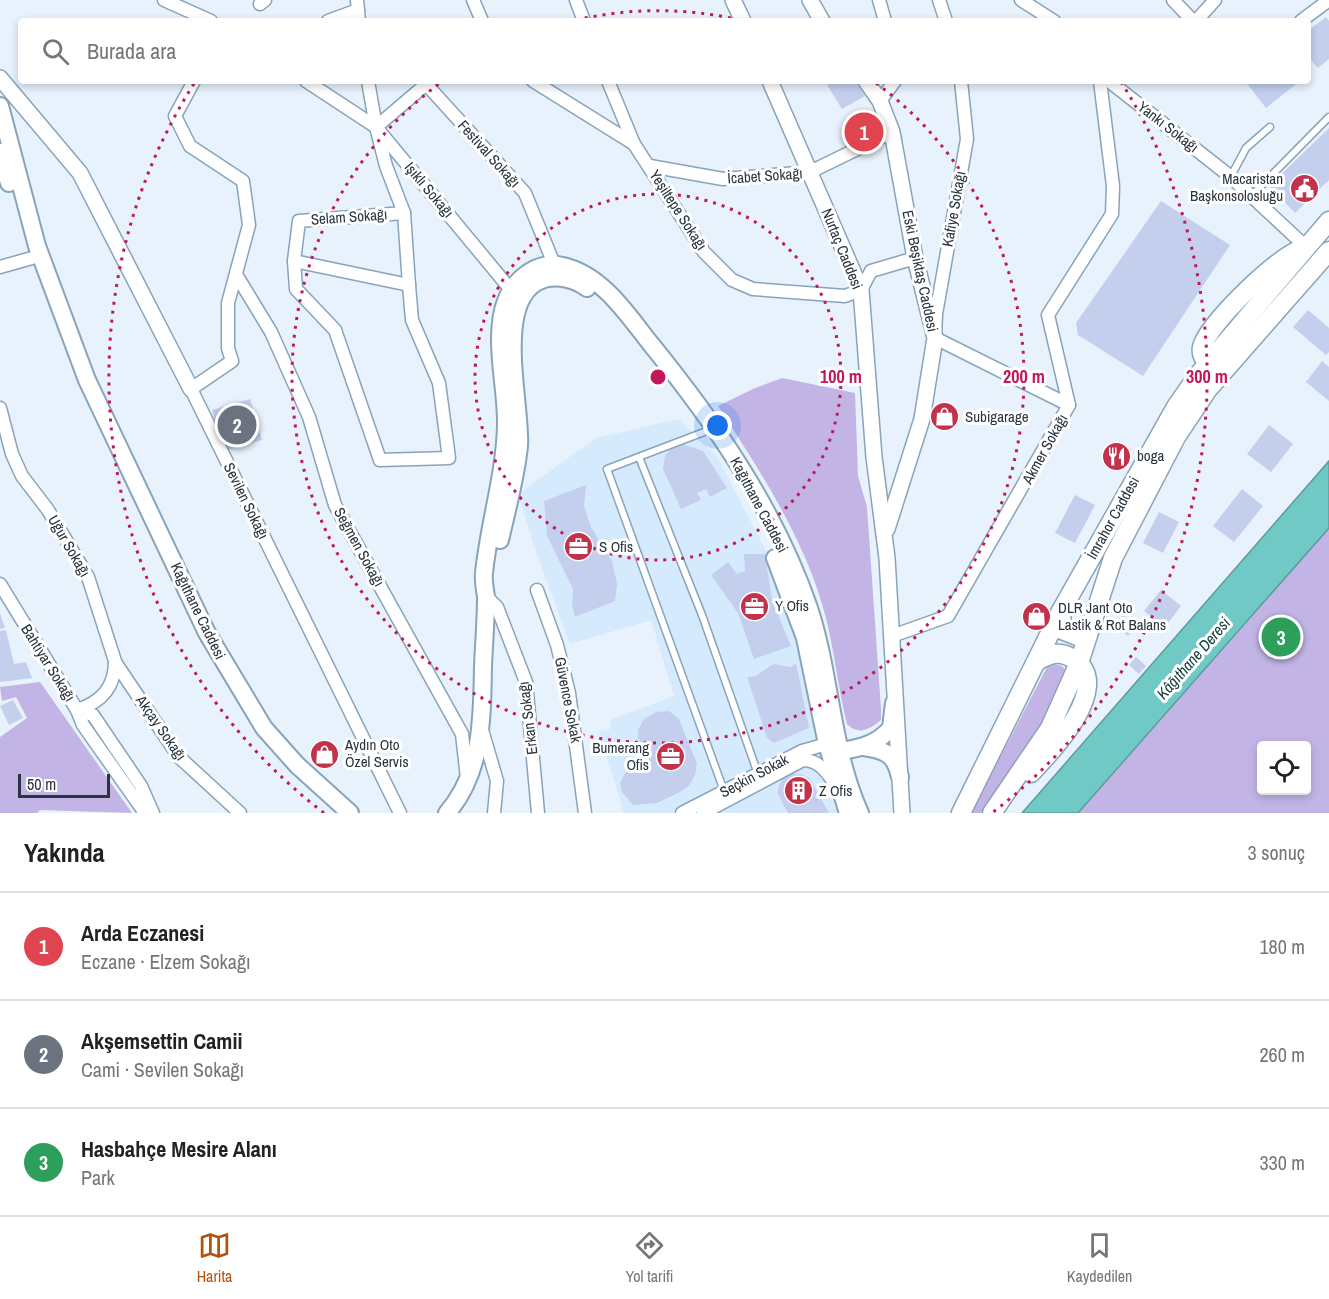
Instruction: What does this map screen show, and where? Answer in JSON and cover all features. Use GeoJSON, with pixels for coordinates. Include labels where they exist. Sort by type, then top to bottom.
{"type":"FeatureCollection","features":[{"type":"Feature","properties":{"kind":"main road","name":"Kağıthane Caddesi"},"geometry":{"type":"LineString","coordinates":[[0,106],[34,252]]}},
{"type":"Feature","properties":{"kind":"main road","name":"Kağıthane Caddesi"},"geometry":{"type":"LineString","coordinates":[[0,152],[34,252],[87,380],[227,670],[264,728],[304,772],[350,813]]}},
{"type":"Feature","properties":{"kind":"main road"},"geometry":{"type":"LineString","coordinates":[[1216,367],[1203,354],[1203,345],[1226,314],[1280,260],[1293,251],[1306,248],[1329,221]]}},
{"type":"Feature","properties":{"kind":"main road","name":"İmrahor Caddesi"},"geometry":{"type":"LineString","coordinates":[[961,813],[1061,611],[1143,462],[1187,390],[1216,367],[1329,251]]}},
{"type":"Feature","properties":{"kind":"main road"},"geometry":{"type":"LineString","coordinates":[[447,813],[467,783],[482,729],[486,596],[484,576],[501,478],[506,427],[501,323],[503,311],[530,271],[556,271]]}},
{"type":"Feature","properties":{"kind":"main road","name":"Kağıthane Caddesi"},"geometry":{"type":"LineString","coordinates":[[556,271],[581,271],[624,310],[747,477],[801,589],[816,634],[841,793],[848,813]]}},
{"type":"Feature","properties":{"kind":"main road","name":"İmrahor Caddesi"},"geometry":{"type":"LineString","coordinates":[[1078,663],[1118,546],[1216,367]]}},
{"type":"Feature","properties":{"kind":"main road"},"geometry":{"type":"LineString","coordinates":[[1061,611],[1062,630],[1077,636],[1088,632]]}},
{"type":"Feature","properties":{"kind":"main road"},"geometry":{"type":"LineString","coordinates":[[997,807],[1055,750],[1066,735],[1086,692],[1088,680],[1078,663],[1059,653],[1037,661]]}},
{"type":"Feature","properties":{"kind":"main road"},"geometry":{"type":"LineString","coordinates":[[864,747],[878,741],[891,728],[894,703]]}},
{"type":"Feature","properties":{"kind":"main road"},"geometry":{"type":"LineString","coordinates":[[834,747],[864,747],[888,752],[895,758],[900,777]]}},
{"type":"Feature","properties":{"kind":"main road","name":"Kağıthane Caddesi"},"geometry":{"type":"LineString","coordinates":[[834,747],[860,813]]}},
{"type":"Feature","properties":{"kind":"street"},"geometry":{"type":"LineString","coordinates":[[164,0],[203,18]]}},
{"type":"Feature","properties":{"kind":"street"},"geometry":{"type":"LineString","coordinates":[[473,0],[481,18]]}},
{"type":"Feature","properties":{"kind":"street"},"geometry":{"type":"LineString","coordinates":[[576,0],[583,18]]}},
{"type":"Feature","properties":{"kind":"street"},"geometry":{"type":"LineString","coordinates":[[733,0],[742,18]]}},
{"type":"Feature","properties":{"kind":"street"},"geometry":{"type":"LineString","coordinates":[[810,0],[819,18]]}},
{"type":"Feature","properties":{"kind":"street"},"geometry":{"type":"LineString","coordinates":[[879,0],[884,18]]}},
{"type":"Feature","properties":{"kind":"street"},"geometry":{"type":"LineString","coordinates":[[939,0],[945,18]]}},
{"type":"Feature","properties":{"kind":"street"},"geometry":{"type":"LineString","coordinates":[[1021,0],[1049,18]]}},
{"type":"Feature","properties":{"kind":"street"},"geometry":{"type":"LineString","coordinates":[[1173,0],[1192,18]]}},
{"type":"Feature","properties":{"kind":"street"},"geometry":{"type":"LineString","coordinates":[[1198,18],[1215,0]]}},
{"type":"Feature","properties":{"kind":"street"},"geometry":{"type":"LineString","coordinates":[[1305,18],[1329,0]]}},
{"type":"Feature","properties":{"kind":"street"},"geometry":{"type":"LineString","coordinates":[[336,18],[358,10]]}},
{"type":"Feature","properties":{"kind":"street","name":"Sevilen Sokağı"},"geometry":{"type":"LineString","coordinates":[[0,78],[80,173],[400,813]]}},
{"type":"Feature","properties":{"kind":"street"},"geometry":{"type":"LineString","coordinates":[[190,389],[232,361],[228,348],[228,303],[249,225],[243,181],[190,146],[175,116],[192,84]]}},
{"type":"Feature","properties":{"kind":"street"},"geometry":{"type":"LineString","coordinates":[[311,84],[376,127],[404,213],[412,320],[439,383],[449,458],[380,460],[335,330],[296,289],[294,261],[409,285]]}},
{"type":"Feature","properties":{"kind":"street","name":"Işıklı Sokağı"},"geometry":{"type":"LineString","coordinates":[[369,84],[376,127],[516,294]]}},
{"type":"Feature","properties":{"kind":"street"},"geometry":{"type":"LineString","coordinates":[[376,127],[427,84]]}},
{"type":"Feature","properties":{"kind":"street","name":"Festival Sokağı"},"geometry":{"type":"LineString","coordinates":[[429,84],[525,193],[556,271]]}},
{"type":"Feature","properties":{"kind":"street"},"geometry":{"type":"LineString","coordinates":[[537,84],[634,144]]}},
{"type":"Feature","properties":{"kind":"street","name":"Yeşiltepe Sokağı"},"geometry":{"type":"LineString","coordinates":[[609,84],[634,144],[704,252],[732,280],[753,289],[845,296],[861,290]]}},
{"type":"Feature","properties":{"kind":"street","name":"Nurtaç Caddesi"},"geometry":{"type":"LineString","coordinates":[[771,84],[861,290],[877,476],[885,535],[894,703],[899,725],[902,813]]}},
{"type":"Feature","properties":{"kind":"street","name":"Eski Beşiktaş Caddesi"},"geometry":{"type":"LineString","coordinates":[[868,84],[880,101],[892,132],[915,258],[935,338],[922,418],[885,535]]}},
{"type":"Feature","properties":{"kind":"street"},"geometry":{"type":"LineString","coordinates":[[880,101],[893,84]]}},
{"type":"Feature","properties":{"kind":"street","name":"Kafiye Sokağı"},"geometry":{"type":"LineString","coordinates":[[935,338],[936,314],[967,139],[961,84]]}},
{"type":"Feature","properties":{"kind":"street","name":"Akmer Sokağı"},"geometry":{"type":"LineString","coordinates":[[892,636],[948,616],[1069,405],[1048,315],[1112,214],[1113,186],[1100,84]]}},
{"type":"Feature","properties":{"kind":"street","name":"Yankı Sokağı"},"geometry":{"type":"LineString","coordinates":[[1113,84],[1231,177],[1306,248]]}},
{"type":"Feature","properties":{"kind":"street"},"geometry":{"type":"LineString","coordinates":[[810,172],[892,132]]}},
{"type":"Feature","properties":{"kind":"street","name":"İcabet Sokağı"},"geometry":{"type":"LineString","coordinates":[[650,166],[723,180],[810,172]]}},
{"type":"Feature","properties":{"kind":"street","name":"Selam Sokağı"},"geometry":{"type":"LineString","coordinates":[[294,261],[299,221],[404,213]]}},
{"type":"Feature","properties":{"kind":"street"},"geometry":{"type":"LineString","coordinates":[[0,267],[34,252]]}},
{"type":"Feature","properties":{"kind":"street"},"geometry":{"type":"LineString","coordinates":[[861,290],[872,271],[915,258]]}},
{"type":"Feature","properties":{"kind":"street","name":"Seğmen Sokağı"},"geometry":{"type":"LineString","coordinates":[[237,276],[271,332],[309,417],[336,505],[462,734],[467,783]]}},
{"type":"Feature","properties":{"kind":"street"},"geometry":{"type":"LineString","coordinates":[[935,338],[1069,405]]}},
{"type":"Feature","properties":{"kind":"street","name":"Uğur Sokağı"},"geometry":{"type":"LineString","coordinates":[[0,408],[12,454],[22,476],[72,547],[88,577],[115,661],[115,675],[110,690],[90,706],[77,710]]}},
{"type":"Feature","properties":{"kind":"street"},"geometry":{"type":"LineString","coordinates":[[877,476],[882,486],[892,484],[908,464]]}},
{"type":"Feature","properties":{"kind":"street","name":"Bahtiyar Sokağı"},"geometry":{"type":"LineString","coordinates":[[2,590],[77,710],[83,725],[145,813]]}},
{"type":"Feature","properties":{"kind":"street","name":"Güvence Sokak"},"geometry":{"type":"LineString","coordinates":[[537,590],[557,645],[569,693],[585,813]]}},
{"type":"Feature","properties":{"kind":"street","name":"Erkan Sokağı"},"geometry":{"type":"LineString","coordinates":[[486,596],[497,607],[526,682],[538,813]]}},
{"type":"Feature","properties":{"kind":"street","name":"Akçay Sokağı"},"geometry":{"type":"LineString","coordinates":[[115,661],[179,757],[240,813]]}},
{"type":"Feature","properties":{"kind":"street","name":"Bahtiyar Sokağı"},"geometry":{"type":"LineString","coordinates":[[77,710],[93,715],[141,786],[153,813]]}},
{"type":"Feature","properties":{"kind":"street"},"geometry":{"type":"LineString","coordinates":[[482,729],[496,781],[494,813]]}},
{"type":"Feature","properties":{"kind":"street","name":"Seçkin Sokak"},"geometry":{"type":"LineString","coordinates":[[703,813],[758,774],[802,751],[834,747]]}},
{"type":"Feature","properties":{"kind":"street","name":"Seçkin Sokak"},"geometry":{"type":"LineString","coordinates":[[682,813],[726,796],[803,760],[810,760],[824,768],[841,793]]}},
{"type":"Feature","properties":{"kind":"lane"},"geometry":{"type":"LineString","coordinates":[[1251,196],[1329,117]]}},
{"type":"Feature","properties":{"kind":"lane"},"geometry":{"type":"LineString","coordinates":[[1231,177],[1246,148],[1270,127]]}},
{"type":"Feature","properties":{"kind":"lane"},"geometry":{"type":"LineString","coordinates":[[711,430],[607,469],[726,796]]}},
{"type":"Feature","properties":{"kind":"lane"},"geometry":{"type":"LineString","coordinates":[[639,457],[702,615],[758,774]]}},
{"type":"Feature","properties":{"kind":"shaded area"},"geometry":{"type":"Polygon","coordinates":[[[782,378],[855,393],[858,476],[867,507],[881,709],[881,720],[864,730],[856,730],[847,724],[826,619],[803,552],[763,477],[718,406],[782,378]]]}},
{"type":"Feature","properties":{"kind":"shaded area"},"geometry":{"type":"Polygon","coordinates":[[[679,419],[718,458],[765,549],[800,650],[823,758],[840,813],[624,813],[599,731],[611,729],[610,720],[674,696],[651,620],[570,644],[535,549],[518,494],[596,438],[679,419]]]}},
{"type":"Feature","properties":{"kind":"shaded area"},"geometry":{"type":"Polygon","coordinates":[[[1329,528],[1329,813],[1078,813],[1329,528]]]}},
{"type":"Feature","properties":{"kind":"shaded area"},"geometry":{"type":"Polygon","coordinates":[[[1053,664],[1062,666],[1067,672],[1050,709],[1018,762],[981,813],[971,813],[1047,667],[1053,664]]]}},
{"type":"Feature","properties":{"kind":"shaded area"},"geometry":{"type":"Polygon","coordinates":[[[40,682],[132,813],[40,810],[37,813],[0,813],[0,737],[27,718],[16,697],[2,701],[0,687],[40,682]]]}},
{"type":"Feature","properties":{"kind":"water","name":"Kâğıthane Deresi"},"geometry":{"type":"Polygon","coordinates":[[[1329,461],[1329,528],[1078,813],[1022,813],[1329,461]]]}},
{"type":"Feature","properties":{"kind":"building"},"geometry":{"type":"Polygon","coordinates":[[[1326,17],[1329,21],[1329,59],[1318,68],[1311,60],[1311,29],[1326,17]]]}},
{"type":"Feature","properties":{"kind":"building"},"geometry":{"type":"Polygon","coordinates":[[[857,84],[865,96],[842,109],[827,85],[857,84]]]}},
{"type":"Feature","properties":{"kind":"building"},"geometry":{"type":"Polygon","coordinates":[[[1247,84],[1296,84],[1266,108],[1247,84]]]}},
{"type":"Feature","properties":{"kind":"building"},"geometry":{"type":"Polygon","coordinates":[[[1329,128],[1329,180],[1295,213],[1269,186],[1329,128]]]}},
{"type":"Feature","properties":{"kind":"building"},"geometry":{"type":"Polygon","coordinates":[[[1161,201],[1230,245],[1143,376],[1078,335],[1076,323],[1161,201]]]}},
{"type":"Feature","properties":{"kind":"building"},"geometry":{"type":"Polygon","coordinates":[[[1308,310],[1329,328],[1329,352],[1326,355],[1293,327],[1308,310]]]}},
{"type":"Feature","properties":{"kind":"building"},"geometry":{"type":"Polygon","coordinates":[[[1322,361],[1329,367],[1329,401],[1306,382],[1322,361]]]}},
{"type":"Feature","properties":{"kind":"building"},"geometry":{"type":"Polygon","coordinates":[[[250,399],[262,440],[224,451],[212,410],[250,399]]]}},
{"type":"Feature","properties":{"kind":"building"},"geometry":{"type":"Polygon","coordinates":[[[1269,425],[1293,444],[1271,472],[1247,454],[1269,425]]]}},
{"type":"Feature","properties":{"kind":"building"},"geometry":{"type":"Polygon","coordinates":[[[682,444],[703,451],[727,488],[710,497],[706,489],[697,493],[701,500],[681,509],[663,469],[665,456],[671,448],[682,444]]]}},
{"type":"Feature","properties":{"kind":"building","name":"S Ofis"},"geometry":{"type":"Polygon","coordinates":[[[586,485],[584,506],[591,527],[612,561],[617,584],[615,601],[575,617],[572,604],[573,589],[547,536],[544,501],[586,485]]]}},
{"type":"Feature","properties":{"kind":"building"},"geometry":{"type":"Polygon","coordinates":[[[1242,489],[1263,506],[1234,542],[1213,526],[1242,489]]]}},
{"type":"Feature","properties":{"kind":"building"},"geometry":{"type":"Polygon","coordinates":[[[1075,495],[1095,505],[1075,543],[1055,533],[1075,495]]]}},
{"type":"Feature","properties":{"kind":"building"},"geometry":{"type":"Polygon","coordinates":[[[1159,512],[1179,522],[1163,553],[1143,543],[1159,512]]]}},
{"type":"Feature","properties":{"kind":"building","name":"Y Ofis"},"geometry":{"type":"Polygon","coordinates":[[[744,554],[765,554],[772,600],[791,646],[754,659],[738,613],[711,575],[728,562],[737,574],[745,571],[744,554]]]}},
{"type":"Feature","properties":{"kind":"building"},"geometry":{"type":"Polygon","coordinates":[[[1161,590],[1181,606],[1165,627],[1144,611],[1161,590]]]}},
{"type":"Feature","properties":{"kind":"building"},"geometry":{"type":"Polygon","coordinates":[[[0,613],[5,628],[0,629],[0,613]]]}},
{"type":"Feature","properties":{"kind":"building"},"geometry":{"type":"Polygon","coordinates":[[[1123,615],[1136,625],[1128,636],[1115,626],[1123,615]]]}},
{"type":"Feature","properties":{"kind":"building"},"geometry":{"type":"Polygon","coordinates":[[[6,630],[14,664],[26,662],[32,678],[0,682],[0,631],[6,630]]]}},
{"type":"Feature","properties":{"kind":"building"},"geometry":{"type":"Polygon","coordinates":[[[1136,657],[1146,666],[1139,674],[1129,665],[1136,657]]]}},
{"type":"Feature","properties":{"kind":"building"},"geometry":{"type":"Polygon","coordinates":[[[796,663],[809,728],[774,743],[767,738],[747,677],[755,676],[774,664],[791,667],[796,663]]]}},
{"type":"Feature","properties":{"kind":"building"},"geometry":{"type":"Polygon","coordinates":[[[13,700],[23,718],[9,725],[0,706],[13,700]]]}},
{"type":"Feature","properties":{"kind":"building","name":"Bumerang Ofis"},"geometry":{"type":"Polygon","coordinates":[[[669,711],[679,719],[697,764],[695,775],[689,786],[678,793],[657,803],[633,805],[622,792],[620,783],[625,773],[649,760],[638,738],[638,730],[644,719],[656,712],[669,711]]]}},
{"type":"Feature","properties":{"kind":"building","name":"Z Ofis"},"geometry":{"type":"Polygon","coordinates":[[[790,774],[801,774],[809,778],[829,813],[788,813],[778,794],[778,788],[783,778],[790,774]]]}},
{"type":"Feature","properties":{"kind":"place","name":"Arda Eczanesi"},"geometry":{"type":"Point","coordinates":[864,132]}},
{"type":"Feature","properties":{"kind":"place","name":"Macaristan Başkonsolosluğu"},"geometry":{"type":"Point","coordinates":[1304,188]}},
{"type":"Feature","properties":{"kind":"place","name":"Subigarage"},"geometry":{"type":"Point","coordinates":[944,417]}},
{"type":"Feature","properties":{"kind":"place","name":"Akşemsettin Camii"},"geometry":{"type":"Point","coordinates":[237,425]}},
{"type":"Feature","properties":{"kind":"place","name":"boga"},"geometry":{"type":"Point","coordinates":[1116,456]}},
{"type":"Feature","properties":{"kind":"place","name":"S Ofis"},"geometry":{"type":"Point","coordinates":[578,547]}},
{"type":"Feature","properties":{"kind":"place","name":"Y Ofis"},"geometry":{"type":"Point","coordinates":[754,606]}},
{"type":"Feature","properties":{"kind":"place","name":"DLR Jant Oto Lastik & Rot Balans"},"geometry":{"type":"Point","coordinates":[1037,617]}},
{"type":"Feature","properties":{"kind":"place","name":"Hasbahçe Mesire Alanı"},"geometry":{"type":"Point","coordinates":[1281,637]}},
{"type":"Feature","properties":{"kind":"place","name":"Aydın Oto Özel Servis"},"geometry":{"type":"Point","coordinates":[324,754]}},
{"type":"Feature","properties":{"kind":"place","name":"Bumerang Ofis"},"geometry":{"type":"Point","coordinates":[670,757]}},
{"type":"Feature","properties":{"kind":"place","name":"Z Ofis"},"geometry":{"type":"Point","coordinates":[798,791]}}]}
